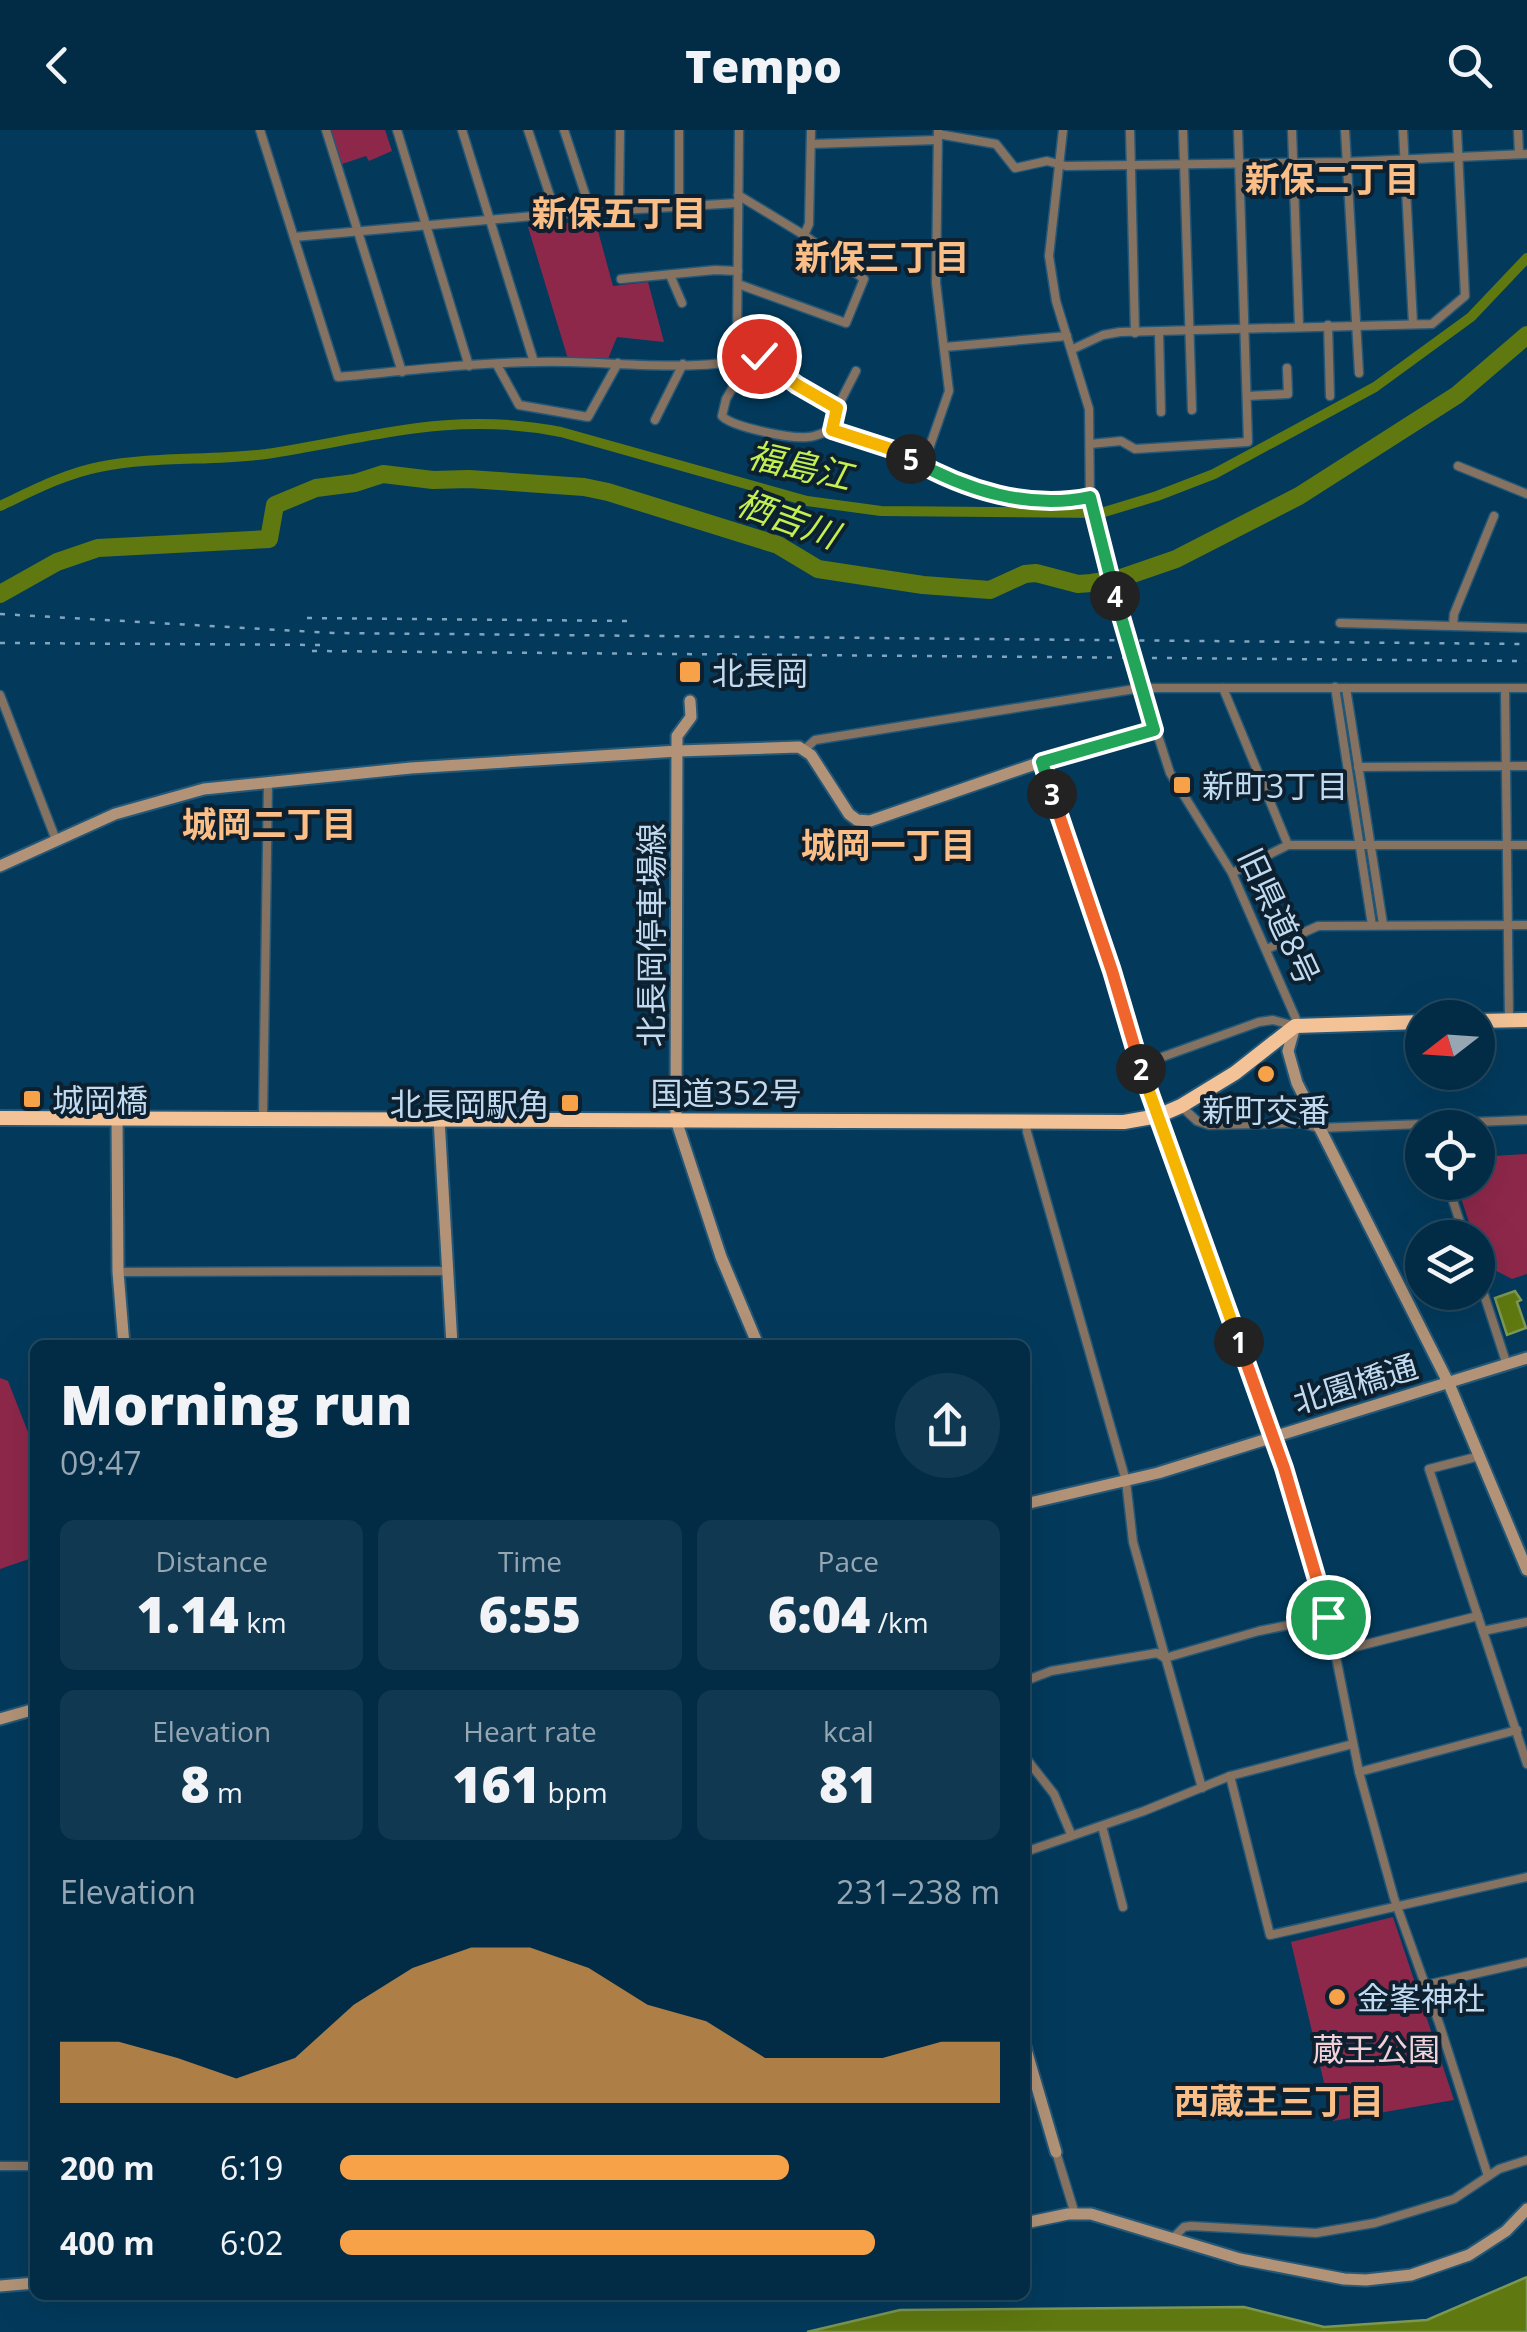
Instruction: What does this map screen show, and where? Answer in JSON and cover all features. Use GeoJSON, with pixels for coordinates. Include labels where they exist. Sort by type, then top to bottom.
{"type":"FeatureCollection","features":[{"type":"Feature","properties":{"kind":"highway"},"geometry":{"type":"LineString","coordinates":[[1495,1020],[1527,1020]]}},
{"type":"Feature","properties":{"kind":"highway"},"geometry":{"type":"LineString","coordinates":[[1295,1026],[1405,1023]]}},
{"type":"Feature","properties":{"kind":"highway","name":"国道352号"},"geometry":{"type":"LineString","coordinates":[[0,1118],[1124,1122],[1158,1116],[1181,1106],[1234,1073],[1295,1026]]}},
{"type":"Feature","properties":{"kind":"street"},"geometry":{"type":"LineString","coordinates":[[260,130],[338,377],[534,362],[684,364],[741,361],[759,356],[797,385],[837,408]]}},
{"type":"Feature","properties":{"kind":"street"},"geometry":{"type":"LineString","coordinates":[[326,130],[402,372]]}},
{"type":"Feature","properties":{"kind":"street"},"geometry":{"type":"LineString","coordinates":[[396,130],[469,366]]}},
{"type":"Feature","properties":{"kind":"street"},"geometry":{"type":"LineString","coordinates":[[462,130],[534,362]]}},
{"type":"Feature","properties":{"kind":"street"},"geometry":{"type":"LineString","coordinates":[[528,130],[556,214]]}},
{"type":"Feature","properties":{"kind":"street"},"geometry":{"type":"LineString","coordinates":[[564,130],[591,212]]}},
{"type":"Feature","properties":{"kind":"street"},"geometry":{"type":"LineString","coordinates":[[619,209],[620,130]]}},
{"type":"Feature","properties":{"kind":"street"},"geometry":{"type":"LineString","coordinates":[[679,130],[679,206]]}},
{"type":"Feature","properties":{"kind":"street"},"geometry":{"type":"LineString","coordinates":[[739,130],[737,340],[742,372],[722,408],[726,421],[807,438],[832,430],[900,452],[923,466],[1011,499],[1090,501],[1090,409],[1056,301],[1049,256],[1063,130]]}},
{"type":"Feature","properties":{"kind":"street"},"geometry":{"type":"LineString","coordinates":[[804,236],[808,224],[811,130]]}},
{"type":"Feature","properties":{"kind":"street"},"geometry":{"type":"LineString","coordinates":[[1130,130],[1135,333]]}},
{"type":"Feature","properties":{"kind":"street"},"geometry":{"type":"LineString","coordinates":[[1183,130],[1192,410]]}},
{"type":"Feature","properties":{"kind":"street"},"geometry":{"type":"LineString","coordinates":[[1090,444],[1121,441],[1135,449],[1248,442],[1238,130]]}},
{"type":"Feature","properties":{"kind":"street"},"geometry":{"type":"LineString","coordinates":[[1292,130],[1299,326]]}},
{"type":"Feature","properties":{"kind":"street"},"geometry":{"type":"LineString","coordinates":[[1345,130],[1359,372]]}},
{"type":"Feature","properties":{"kind":"street"},"geometry":{"type":"LineString","coordinates":[[1402,130],[1413,324]]}},
{"type":"Feature","properties":{"kind":"street"},"geometry":{"type":"LineString","coordinates":[[1073,349],[1103,335],[1246,327],[1432,324],[1464,296],[1458,130]]}},
{"type":"Feature","properties":{"kind":"street"},"geometry":{"type":"LineString","coordinates":[[811,144],[938,134],[996,144],[1015,168],[1048,161],[1058,165],[1131,166],[1346,162],[1523,154],[1518,130]]}},
{"type":"Feature","properties":{"kind":"street"},"geometry":{"type":"LineString","coordinates":[[923,466],[949,391],[936,283],[938,134]]}},
{"type":"Feature","properties":{"kind":"street"},"geometry":{"type":"LineString","coordinates":[[294,237],[738,199],[804,236],[864,279],[846,324],[738,284]]}},
{"type":"Feature","properties":{"kind":"street"},"geometry":{"type":"LineString","coordinates":[[621,279],[738,271]]}},
{"type":"Feature","properties":{"kind":"street"},"geometry":{"type":"LineString","coordinates":[[670,274],[682,303]]}},
{"type":"Feature","properties":{"kind":"street"},"geometry":{"type":"LineString","coordinates":[[1328,326],[1330,396]]}},
{"type":"Feature","properties":{"kind":"street"},"geometry":{"type":"LineString","coordinates":[[1159,332],[1161,412]]}},
{"type":"Feature","properties":{"kind":"street"},"geometry":{"type":"LineString","coordinates":[[944,347],[1067,336]]}},
{"type":"Feature","properties":{"kind":"street"},"geometry":{"type":"LineString","coordinates":[[497,365],[519,405],[588,417],[618,363]]}},
{"type":"Feature","properties":{"kind":"street"},"geometry":{"type":"LineString","coordinates":[[655,420],[684,364]]}},
{"type":"Feature","properties":{"kind":"street"},"geometry":{"type":"LineString","coordinates":[[1247,396],[1288,394],[1287,368]]}},
{"type":"Feature","properties":{"kind":"street"},"geometry":{"type":"LineString","coordinates":[[832,430],[837,408],[856,371]]}},
{"type":"Feature","properties":{"kind":"street"},"geometry":{"type":"LineString","coordinates":[[1458,466],[1527,494]]}},
{"type":"Feature","properties":{"kind":"street","name":"旧県道8号"},"geometry":{"type":"LineString","coordinates":[[1090,501],[1154,730],[1178,790],[1207,829],[1232,874],[1295,1013],[1288,1051],[1297,1083],[1449,1384],[1527,1570]]}},
{"type":"Feature","properties":{"kind":"street"},"geometry":{"type":"LineString","coordinates":[[1453,626],[1454,614],[1494,516]]}},
{"type":"Feature","properties":{"kind":"street"},"geometry":{"type":"LineString","coordinates":[[1340,624],[1527,628]]}},
{"type":"Feature","properties":{"kind":"street"},"geometry":{"type":"LineString","coordinates":[[1335,687],[1378,924]]}},
{"type":"Feature","properties":{"kind":"street"},"geometry":{"type":"LineString","coordinates":[[804,750],[815,740],[1142,688],[1527,688]]}},
{"type":"Feature","properties":{"kind":"street"},"geometry":{"type":"LineString","coordinates":[[1223,688],[1288,845]]}},
{"type":"Feature","properties":{"kind":"street"},"geometry":{"type":"LineString","coordinates":[[1346,688],[1366,845]]}},
{"type":"Feature","properties":{"kind":"street"},"geometry":{"type":"LineString","coordinates":[[1504,688],[1509,1020]]}},
{"type":"Feature","properties":{"kind":"street"},"geometry":{"type":"LineString","coordinates":[[0,695],[56,840]]}},
{"type":"Feature","properties":{"kind":"street","name":"北長岡停車場線"},"geometry":{"type":"LineString","coordinates":[[690,701],[691,718],[678,736],[676,1120],[720,1257],[756,1340]]}},
{"type":"Feature","properties":{"kind":"street"},"geometry":{"type":"LineString","coordinates":[[0,866],[116,814],[184,793],[268,781],[678,751],[794,746],[816,762],[844,808],[862,821],[1154,730]]}},
{"type":"Feature","properties":{"kind":"street"},"geometry":{"type":"LineString","coordinates":[[1042,762],[1140,1065],[1303,1528],[1328,1617],[1359,1772],[1398,1908],[1488,2176]]}},
{"type":"Feature","properties":{"kind":"street"},"geometry":{"type":"LineString","coordinates":[[1358,767],[1527,766]]}},
{"type":"Feature","properties":{"kind":"street"},"geometry":{"type":"LineString","coordinates":[[263,1118],[268,781]]}},
{"type":"Feature","properties":{"kind":"street"},"geometry":{"type":"LineString","coordinates":[[1232,874],[1288,845],[1527,845]]}},
{"type":"Feature","properties":{"kind":"street"},"geometry":{"type":"LineString","coordinates":[[1267,949],[1318,926],[1527,925]]}},
{"type":"Feature","properties":{"kind":"street"},"geometry":{"type":"LineString","coordinates":[[1140,1065],[1259,1022],[1273,1020],[1295,1026]]}},
{"type":"Feature","properties":{"kind":"street"},"geometry":{"type":"LineString","coordinates":[[1181,1106],[1208,1126],[1405,1126]]}},
{"type":"Feature","properties":{"kind":"street"},"geometry":{"type":"LineString","coordinates":[[117,1119],[118,1272],[123,1340]]}},
{"type":"Feature","properties":{"kind":"street"},"geometry":{"type":"LineString","coordinates":[[438,1119],[452,1340]]}},
{"type":"Feature","properties":{"kind":"street"},"geometry":{"type":"LineString","coordinates":[[1026,1120],[1126,1481],[1134,1542],[1202,1788]]}},
{"type":"Feature","properties":{"kind":"street"},"geometry":{"type":"LineString","coordinates":[[1495,1122],[1527,1120]]}},
{"type":"Feature","properties":{"kind":"street"},"geometry":{"type":"LineString","coordinates":[[118,1272],[449,1271]]}},
{"type":"Feature","properties":{"kind":"street"},"geometry":{"type":"LineString","coordinates":[[1489,1310],[1507,1365]]}},
{"type":"Feature","properties":{"kind":"street","name":"北園橋通"},"geometry":{"type":"LineString","coordinates":[[1030,1503],[1126,1481],[1527,1358]]}},
{"type":"Feature","properties":{"kind":"street"},"geometry":{"type":"LineString","coordinates":[[1480,1456],[1430,1469],[1527,1764]]}},
{"type":"Feature","properties":{"kind":"street"},"geometry":{"type":"LineString","coordinates":[[1336,1652],[1478,1616]]}},
{"type":"Feature","properties":{"kind":"street"},"geometry":{"type":"LineString","coordinates":[[1030,1679],[1051,1671],[1157,1653],[1165,1658],[1259,1631],[1328,1617]]}},
{"type":"Feature","properties":{"kind":"street"},"geometry":{"type":"LineString","coordinates":[[1483,1631],[1527,1622]]}},
{"type":"Feature","properties":{"kind":"street"},"geometry":{"type":"LineString","coordinates":[[0,1719],[30,1711]]}},
{"type":"Feature","properties":{"kind":"street"},"geometry":{"type":"LineString","coordinates":[[1359,1772],[1517,1730]]}},
{"type":"Feature","properties":{"kind":"street"},"geometry":{"type":"LineString","coordinates":[[1030,1850],[1230,1776],[1353,1744]]}},
{"type":"Feature","properties":{"kind":"street"},"geometry":{"type":"LineString","coordinates":[[1030,1763],[1054,1794],[1072,1834]]}},
{"type":"Feature","properties":{"kind":"street"},"geometry":{"type":"LineString","coordinates":[[1230,1776],[1270,1935],[1527,1878]]}},
{"type":"Feature","properties":{"kind":"street"},"geometry":{"type":"LineString","coordinates":[[1102,1826],[1123,1906]]}},
{"type":"Feature","properties":{"kind":"street"},"geometry":{"type":"LineString","coordinates":[[1426,1984],[1527,1962]]}},
{"type":"Feature","properties":{"kind":"street"},"geometry":{"type":"LineString","coordinates":[[1030,2063],[1076,2214]]}},
{"type":"Feature","properties":{"kind":"street"},"geometry":{"type":"LineString","coordinates":[[1173,2238],[1184,2227],[1191,2226],[1301,2234],[1361,2226],[1405,2216],[1454,2198],[1488,2176],[1527,2160]]}},
{"type":"Feature","properties":{"kind":"street"},"geometry":{"type":"LineString","coordinates":[[0,2166],[30,2166]]}},
{"type":"Feature","properties":{"kind":"street"},"geometry":{"type":"LineString","coordinates":[[1030,2222],[1076,2214],[1104,2217],[1212,2252],[1298,2272],[1344,2279],[1387,2279],[1440,2267],[1468,2255],[1506,2231],[1527,2208]]}},
{"type":"Feature","properties":{"kind":"street"},"geometry":{"type":"LineString","coordinates":[[0,2286],[30,2283]]}},
{"type":"Feature","properties":{"kind":"green space"},"geometry":{"type":"Polygon","coordinates":[[[331,130],[385,130],[392,151],[369,161],[366,156],[342,164],[331,130]]]}},
{"type":"Feature","properties":{"kind":"green space"},"geometry":{"type":"Polygon","coordinates":[[[595,220],[613,286],[648,282],[664,342],[617,337],[608,359],[568,359],[528,227],[595,220]]]}},
{"type":"Feature","properties":{"kind":"green space"},"geometry":{"type":"Polygon","coordinates":[[[1527,1154],[1527,1274],[1512,1279],[1495,1270],[1495,1220],[1468,1220],[1462,1200],[1495,1200],[1495,1156],[1527,1154]]]}},
{"type":"Feature","properties":{"kind":"green space"},"geometry":{"type":"Polygon","coordinates":[[[0,1378],[8,1381],[30,1437],[30,1559],[0,1569],[0,1378]]]}},
{"type":"Feature","properties":{"kind":"green space","name":"蔵王公園"},"geometry":{"type":"Polygon","coordinates":[[[1393,1917],[1454,2100],[1333,2121],[1291,1942],[1393,1917]]]}},
{"type":"Feature","properties":{"kind":"shaded area"},"geometry":{"type":"Polygon","coordinates":[[[1515,1291],[1521,1300],[1517,1302],[1526,1328],[1507,1335],[1495,1298],[1515,1291]]]}},
{"type":"Feature","properties":{"kind":"shaded area"},"geometry":{"type":"Polygon","coordinates":[[[1527,2277],[1527,2332],[807,2332],[900,2310],[1244,2307],[1324,2327],[1427,2320],[1527,2277]]]}},
{"type":"Feature","properties":{"kind":"waterway","name":"福島江"},"geometry":{"type":"LineString","coordinates":[[0,506],[61,478],[99,467],[266,454],[412,429],[483,424],[561,432],[807,501],[881,511],[1101,513],[1214,474],[1375,387],[1471,317],[1527,258]]}},
{"type":"Feature","properties":{"kind":"waterway","name":"栖吉川"},"geometry":{"type":"LineString","coordinates":[[0,594],[57,562],[98,548],[269,539],[275,505],[316,488],[355,483],[383,474],[584,487],[778,545],[818,569],[923,585],[990,590],[1036,573],[1078,584],[1118,579],[1176,559],[1299,496],[1457,395],[1527,335]]}},
{"type":"Feature","properties":{"kind":"railway"},"geometry":{"type":"LineString","coordinates":[[0,614],[333,633],[1527,644]]}},
{"type":"Feature","properties":{"kind":"railway"},"geometry":{"type":"LineString","coordinates":[[307,618],[632,621]]}},
{"type":"Feature","properties":{"kind":"railway"},"geometry":{"type":"LineString","coordinates":[[0,643],[325,645]]}},
{"type":"Feature","properties":{"kind":"railway"},"geometry":{"type":"LineString","coordinates":[[312,651],[1527,661]]}},
{"type":"Feature","properties":{"kind":"place","name":"北長岡"},"geometry":{"type":"Point","coordinates":[690,672]}},
{"type":"Feature","properties":{"kind":"place","name":"新町3丁目"},"geometry":{"type":"Point","coordinates":[1182,785]}},
{"type":"Feature","properties":{"kind":"place","name":"新町交番"},"geometry":{"type":"Point","coordinates":[1266,1074]}},
{"type":"Feature","properties":{"kind":"place","name":"城岡橋"},"geometry":{"type":"Point","coordinates":[32,1099]}},
{"type":"Feature","properties":{"kind":"place","name":"北長岡駅角"},"geometry":{"type":"Point","coordinates":[570,1103]}},
{"type":"Feature","properties":{"kind":"place","name":"金峯神社"},"geometry":{"type":"Point","coordinates":[1337,1997]}},
{"type":"Feature","properties":{"kind":"district","name":"新保二丁目"},"geometry":{"type":"Point","coordinates":[1332,178]}},
{"type":"Feature","properties":{"kind":"district","name":"新保五丁目"},"geometry":{"type":"Point","coordinates":[619,212]}},
{"type":"Feature","properties":{"kind":"district","name":"新保三丁目"},"geometry":{"type":"Point","coordinates":[882,256]}},
{"type":"Feature","properties":{"kind":"district","name":"城岡二丁目"},"geometry":{"type":"Point","coordinates":[269,823]}},
{"type":"Feature","properties":{"kind":"district","name":"城岡一丁目"},"geometry":{"type":"Point","coordinates":[888,844]}},
{"type":"Feature","properties":{"kind":"district","name":"西蔵王三丁目"},"geometry":{"type":"Point","coordinates":[1279,2100]}},
{"type":"Feature","properties":{"kind":"route"},"geometry":{"type":"LineString","coordinates":[[759,356],[797,385],[837,408],[832,430],[900,452],[923,466],[1011,499],[1090,497],[1154,730],[1042,762],[1140,1065],[1284,1468],[1328,1617]]}}]}
